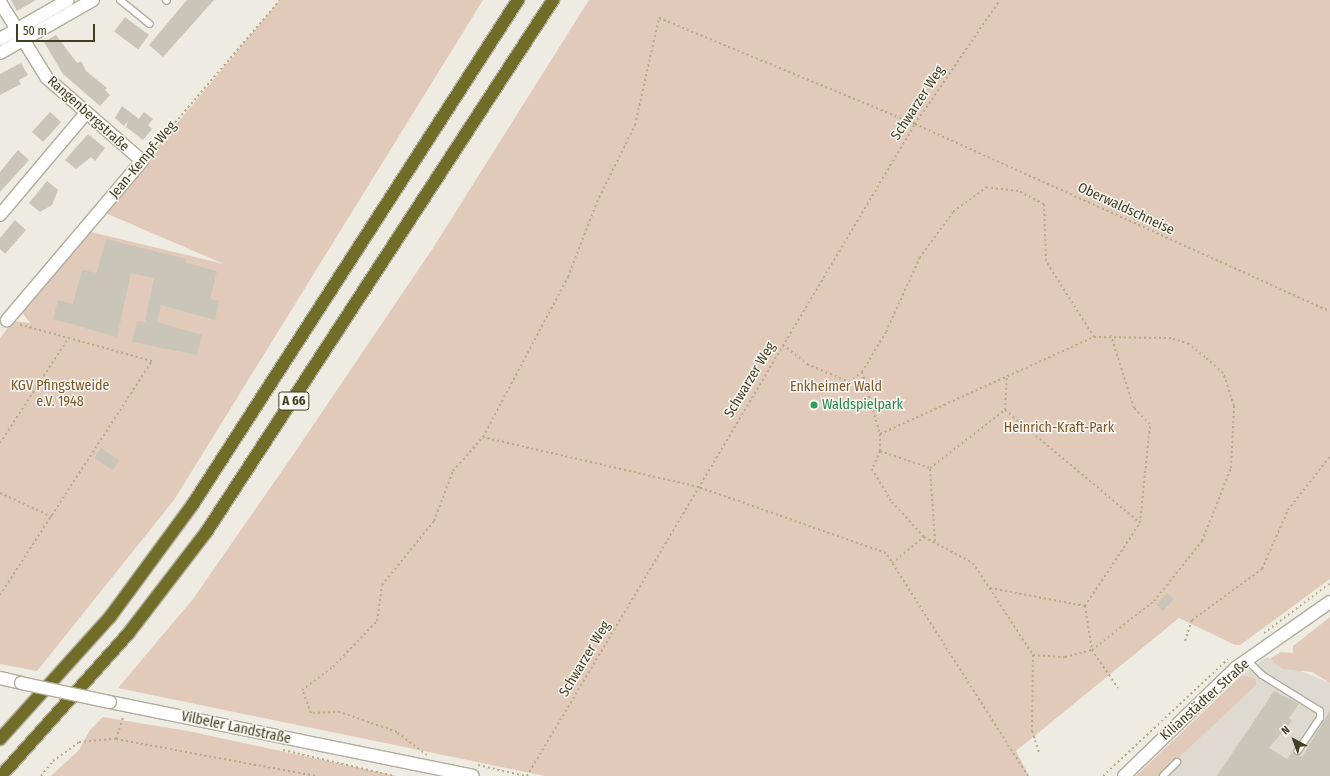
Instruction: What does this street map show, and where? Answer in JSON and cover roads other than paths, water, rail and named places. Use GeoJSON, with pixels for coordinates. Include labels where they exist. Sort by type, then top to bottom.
{"type":"FeatureCollection","features":[{"type":"Feature","properties":{"kind":"highway","name":"A 66"},"geometry":{"type":"LineString","coordinates":[[0,739],[110,617],[193,504],[518,0]]}},
{"type":"Feature","properties":{"kind":"highway","name":"A 66"},"geometry":{"type":"LineString","coordinates":[[1,776],[93,676],[199,542],[553,0]]}},
{"type":"Feature","properties":{"kind":"main road"},"geometry":{"type":"LineString","coordinates":[[0,39],[68,0]]}},
{"type":"Feature","properties":{"kind":"main road"},"geometry":{"type":"LineString","coordinates":[[0,53],[93,0]]}},
{"type":"Feature","properties":{"kind":"main road","name":"Rangenbergstraße"},"geometry":{"type":"LineString","coordinates":[[0,2],[47,78],[85,114],[142,161]]}},
{"type":"Feature","properties":{"kind":"main road"},"geometry":{"type":"LineString","coordinates":[[0,215],[85,114]]}},
{"type":"Feature","properties":{"kind":"main road","name":"Jean-Kempf-Weg"},"geometry":{"type":"LineString","coordinates":[[7,320],[142,161]]}},
{"type":"Feature","properties":{"kind":"main road","name":"Kilianstädter Straße"},"geometry":{"type":"LineString","coordinates":[[1124,776],[1247,660],[1330,602]]}},
{"type":"Feature","properties":{"kind":"main road","name":"Vilbeler Landstraße"},"geometry":{"type":"LineString","coordinates":[[0,678],[472,776]]}},
{"type":"Feature","properties":{"kind":"lane"},"geometry":{"type":"LineString","coordinates":[[120,0],[150,24]]}},
{"type":"Feature","properties":{"kind":"lane"},"geometry":{"type":"LineString","coordinates":[[1247,660],[1262,675],[1320,711],[1320,718],[1298,751]]}},
{"type":"Feature","properties":{"kind":"lane"},"geometry":{"type":"LineString","coordinates":[[1163,776],[1177,762]]}},
{"type":"Feature","properties":{"kind":"place","name":"Waldspielpark"},"geometry":{"type":"Point","coordinates":[814,405]}},
{"type":"Feature","properties":{"kind":"park label","name":"Enkheimer Wald"},"geometry":{"type":"Point","coordinates":[836,387]}},
{"type":"Feature","properties":{"kind":"park label","name":"KGV Pfingstweide e.V. 1948"},"geometry":{"type":"Point","coordinates":[60,394]}},
{"type":"Feature","properties":{"kind":"park label","name":"Heinrich-Kraft-Park"},"geometry":{"type":"Point","coordinates":[1059,428]}}]}
